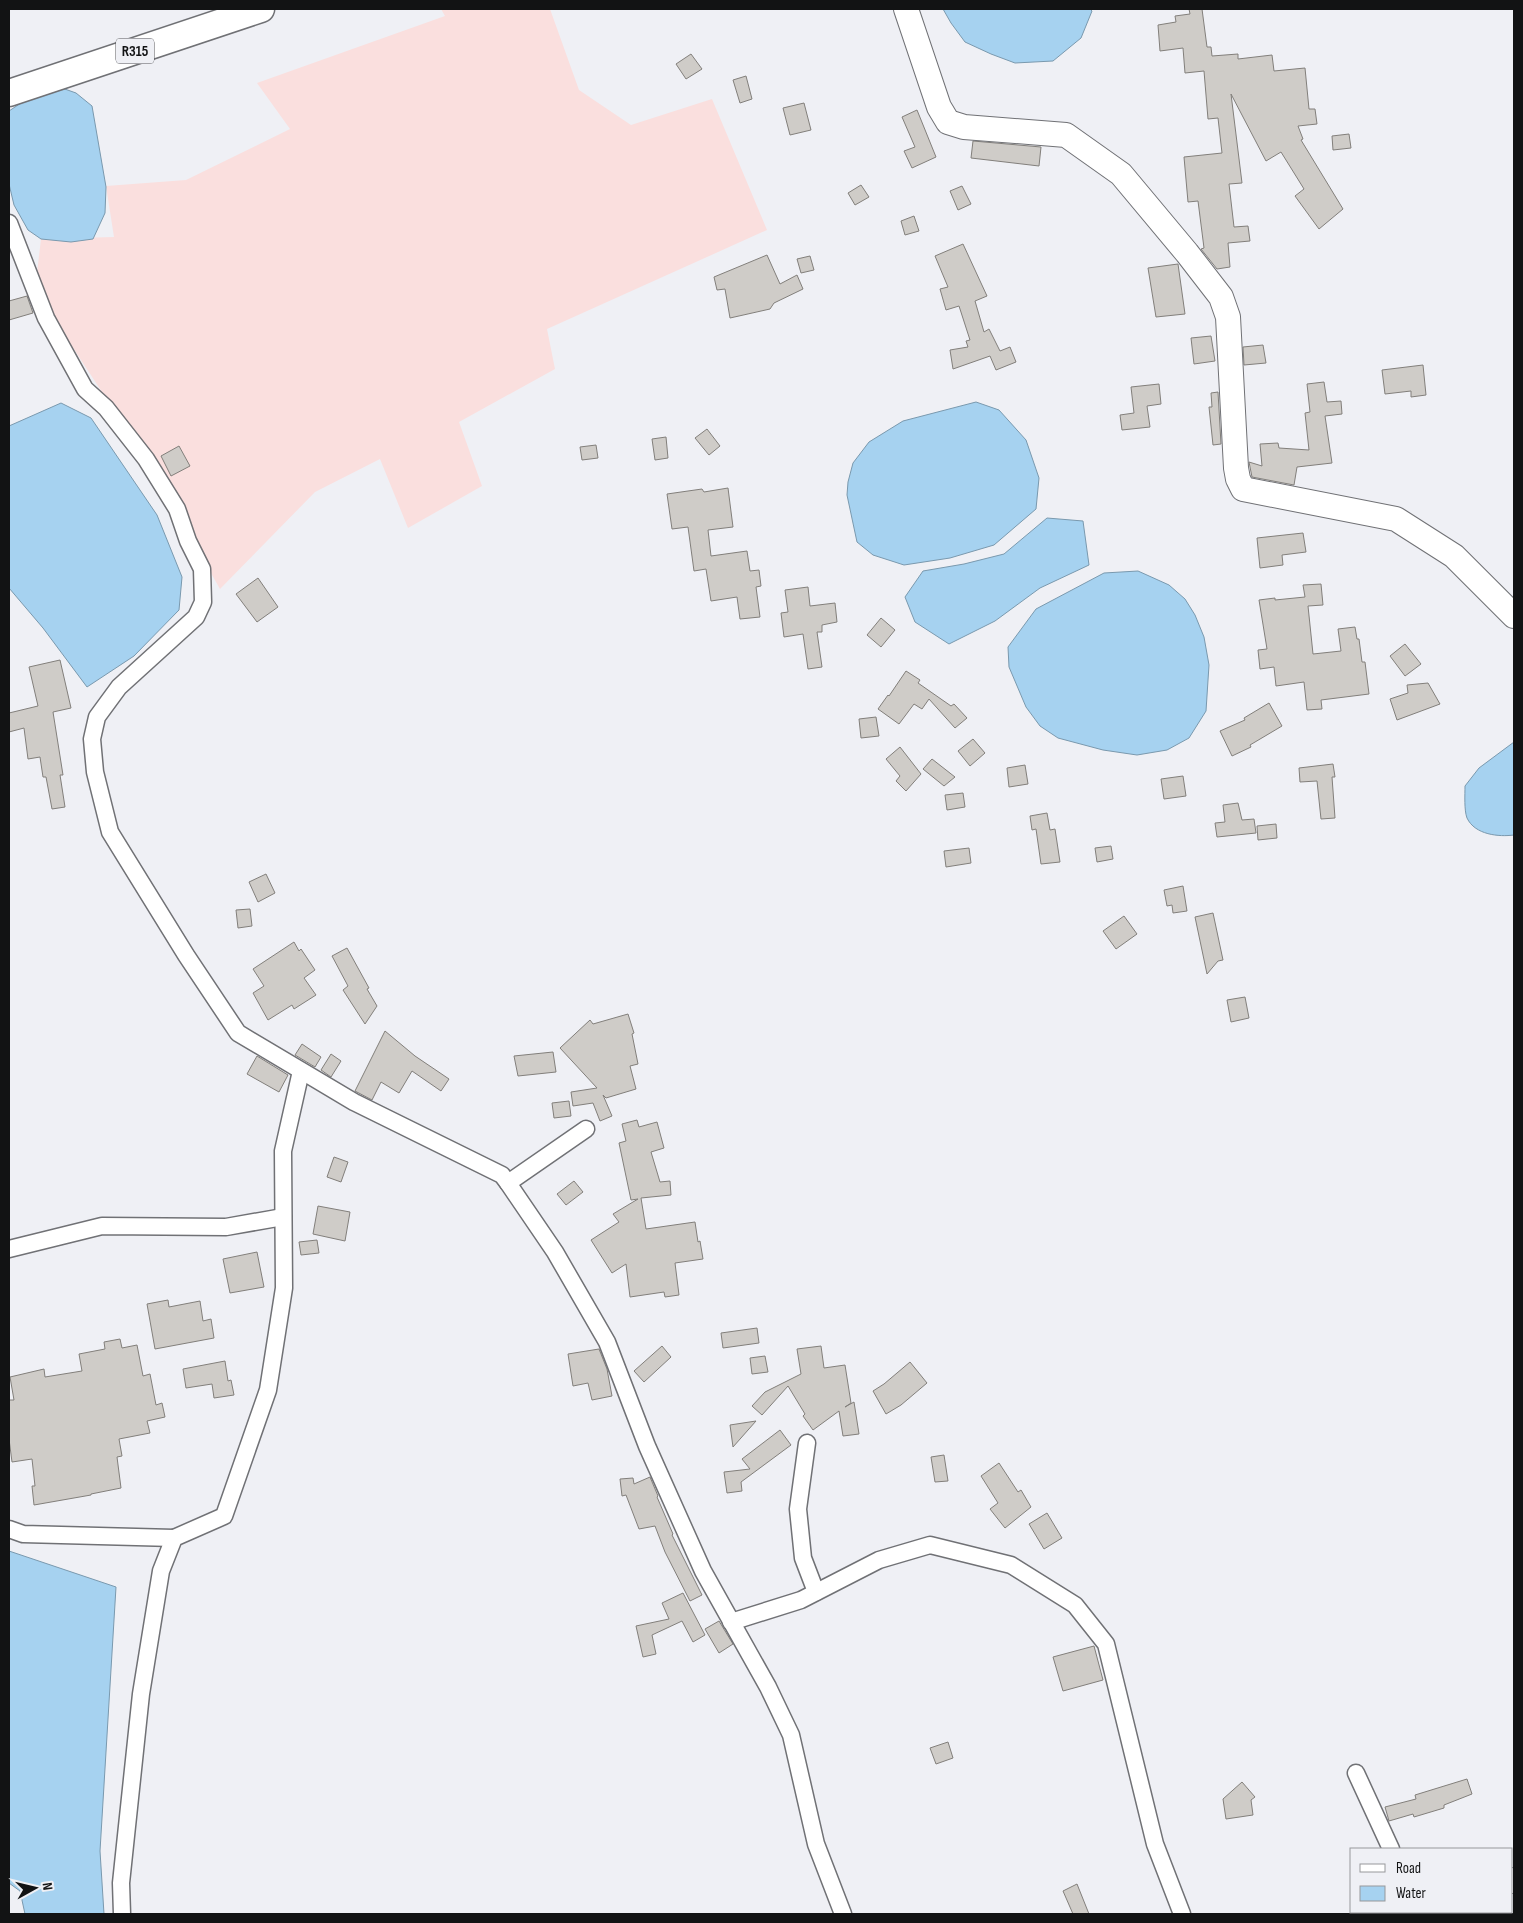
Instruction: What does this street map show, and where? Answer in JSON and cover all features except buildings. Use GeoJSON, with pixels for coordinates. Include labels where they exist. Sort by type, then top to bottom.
{"type":"FeatureCollection","features":[{"type":"Feature","properties":{"kind":"main road","name":"R315"},"geometry":{"type":"LineString","coordinates":[[9,94],[261,9]]}},
{"type":"Feature","properties":{"kind":"street"},"geometry":{"type":"LineString","coordinates":[[906,9],[939,107],[948,122],[964,128],[1066,135],[1121,174],[1221,297],[1228,317],[1236,468],[1238,480],[1243,488],[1396,519],[1454,556],[1514,616]]}},
{"type":"Feature","properties":{"kind":"street"},"geometry":{"type":"LineString","coordinates":[[9,223],[46,318],[85,389],[106,408],[146,459],[177,510],[188,541],[202,569],[203,602],[196,617],[119,687],[97,717],[92,739],[95,772],[110,832],[238,1033],[354,1102],[502,1175],[555,1252],[607,1342],[647,1446],[703,1570],[768,1687],[791,1735],[816,1844],[844,1914]]}},
{"type":"Feature","properties":{"kind":"street"},"geometry":{"type":"LineString","coordinates":[[9,1530],[23,1534],[174,1538],[224,1516],[268,1390],[284,1288],[283,1150],[301,1071]]}},
{"type":"Feature","properties":{"kind":"street"},"geometry":{"type":"LineString","coordinates":[[508,1183],[586,1129]]}},
{"type":"Feature","properties":{"kind":"street"},"geometry":{"type":"LineString","coordinates":[[9,1249],[102,1226],[226,1227],[283,1217]]}},
{"type":"Feature","properties":{"kind":"street"},"geometry":{"type":"LineString","coordinates":[[807,1443],[798,1509],[804,1558],[816,1592]]}},
{"type":"Feature","properties":{"kind":"street"},"geometry":{"type":"LineString","coordinates":[[122,1914],[121,1883],[141,1694],[160,1571],[174,1538]]}},
{"type":"Feature","properties":{"kind":"street"},"geometry":{"type":"LineString","coordinates":[[732,1622],[801,1600],[879,1560],[930,1545],[1011,1565],[1075,1606],[1106,1644],[1155,1844],[1182,1914]]}},
{"type":"Feature","properties":{"kind":"street"},"geometry":{"type":"LineString","coordinates":[[1356,1773],[1391,1848]]}},
{"type":"Feature","properties":{"kind":"shaded area"},"geometry":{"type":"Polygon","coordinates":[[[441,9],[550,9],[579,90],[631,125],[712,99],[767,230],[547,329],[555,369],[459,422],[482,486],[408,528],[380,459],[315,492],[220,589],[146,459],[35,290],[41,239],[114,237],[106,186],[186,180],[290,129],[257,83],[445,16],[441,9]]]}},
{"type":"Feature","properties":{"kind":"water"},"geometry":{"type":"Polygon","coordinates":[[[943,9],[1090,9],[1092,11],[1081,38],[1053,61],[1015,63],[965,42],[943,9]]]}},
{"type":"Feature","properties":{"kind":"water"},"geometry":{"type":"Polygon","coordinates":[[[62,88],[76,93],[92,106],[106,187],[105,213],[93,239],[71,242],[41,239],[28,230],[14,205],[9,184],[9,111],[30,97],[62,88]]]}},
{"type":"Feature","properties":{"kind":"water"},"geometry":{"type":"Polygon","coordinates":[[[976,402],[999,410],[1026,440],[1039,478],[1036,509],[994,545],[950,558],[904,565],[873,555],[857,542],[847,495],[853,463],[869,442],[903,421],[976,402]]]}},
{"type":"Feature","properties":{"kind":"water"},"geometry":{"type":"Polygon","coordinates":[[[61,403],[91,418],[157,515],[182,577],[179,610],[134,656],[87,687],[43,628],[9,588],[9,426],[61,403]]]}},
{"type":"Feature","properties":{"kind":"water"},"geometry":{"type":"Polygon","coordinates":[[[1047,518],[1083,521],[1089,565],[1040,588],[995,621],[949,644],[915,622],[905,597],[923,571],[964,564],[1004,554],[1047,518]]]}},
{"type":"Feature","properties":{"kind":"water"},"geometry":{"type":"Polygon","coordinates":[[[1138,571],[1169,585],[1185,599],[1195,615],[1204,637],[1209,665],[1206,711],[1189,738],[1167,750],[1137,755],[1103,750],[1058,738],[1040,726],[1026,707],[1009,667],[1008,647],[1036,609],[1104,573],[1138,571]]]}},
{"type":"Feature","properties":{"kind":"water"},"geometry":{"type":"Polygon","coordinates":[[[1514,742],[1514,835],[1488,834],[1476,828],[1467,818],[1465,786],[1479,768],[1514,742]]]}},
{"type":"Feature","properties":{"kind":"water"},"geometry":{"type":"Polygon","coordinates":[[[9,1551],[116,1587],[100,1851],[104,1914],[25,1914],[20,1891],[9,1883],[9,1551]]]}}]}
